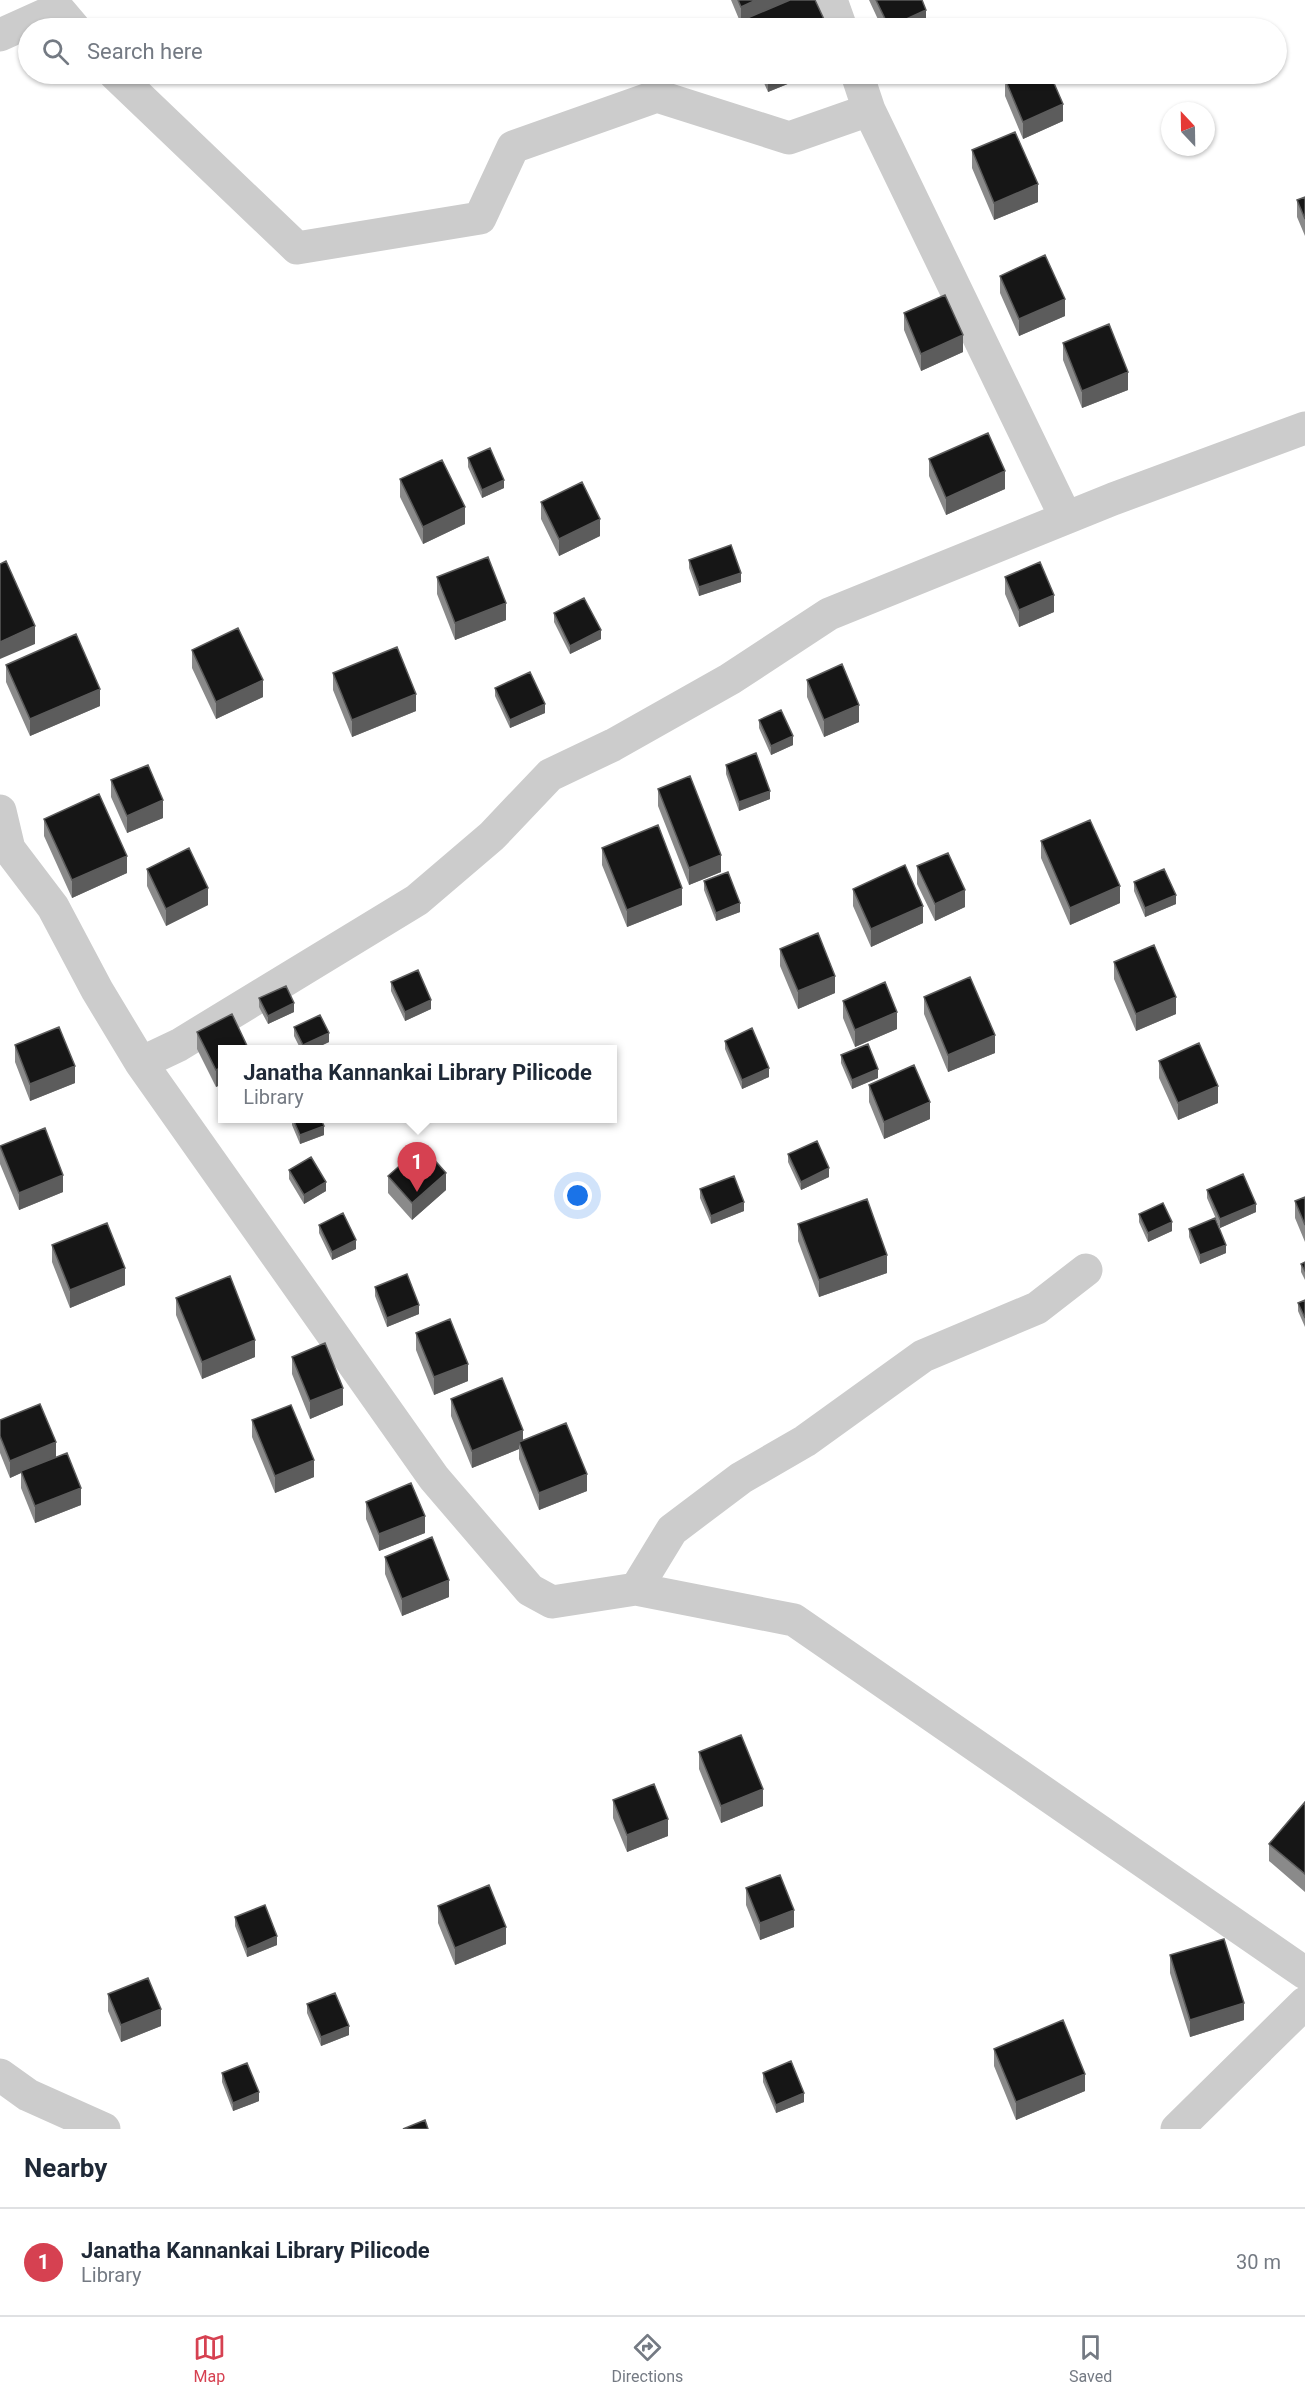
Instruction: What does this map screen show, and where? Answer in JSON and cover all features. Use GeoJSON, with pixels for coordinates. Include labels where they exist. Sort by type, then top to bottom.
{"type":"FeatureCollection","features":[{"type":"Feature","properties":{"kind":"street"},"geometry":{"type":"LineString","coordinates":[[831,0],[837,18]]}},
{"type":"Feature","properties":{"kind":"street"},"geometry":{"type":"LineString","coordinates":[[38,18],[58,9],[66,18]]}},
{"type":"Feature","properties":{"kind":"street"},"geometry":{"type":"LineString","coordinates":[[0,35],[18,27]]}},
{"type":"Feature","properties":{"kind":"street"},"geometry":{"type":"LineString","coordinates":[[125,84],[297,248],[480,218],[513,147],[657,96],[789,138],[869,110]]}},
{"type":"Feature","properties":{"kind":"street"},"geometry":{"type":"LineString","coordinates":[[860,84],[869,110],[1066,518]]}},
{"type":"Feature","properties":{"kind":"street"},"geometry":{"type":"LineString","coordinates":[[141,1063],[179,1045],[417,900],[492,836],[550,775],[614,746],[730,680],[829,615],[1066,518],[1305,428]]}},
{"type":"Feature","properties":{"kind":"street"},"geometry":{"type":"LineString","coordinates":[[0,811],[9,849],[53,907],[97,990],[141,1063],[434,1478],[530,1590],[552,1602],[636,1589],[794,1620],[1305,1973]]}},
{"type":"Feature","properties":{"kind":"street"},"geometry":{"type":"LineString","coordinates":[[636,1589],[672,1530],[741,1478],[806,1441],[922,1356],[1037,1308],[1086,1270]]}},
{"type":"Feature","properties":{"kind":"street"},"geometry":{"type":"LineString","coordinates":[[1178,2129],[1305,2003]]}},
{"type":"Feature","properties":{"kind":"street"},"geometry":{"type":"LineString","coordinates":[[0,2075],[28,2095],[104,2129]]}},
{"type":"Feature","properties":{"kind":"building"},"geometry":{"type":"Polygon","coordinates":[[[738,0],[756,0],[741,7],[738,0]]]}},
{"type":"Feature","properties":{"kind":"building"},"geometry":{"type":"Polygon","coordinates":[[[790,0],[815,0],[823,18],[747,18],[790,0]]]}},
{"type":"Feature","properties":{"kind":"building"},"geometry":{"type":"Polygon","coordinates":[[[876,0],[922,0],[926,10],[909,18],[885,18],[876,0]]]}},
{"type":"Feature","properties":{"kind":"building"},"geometry":{"type":"Polygon","coordinates":[[[1007,84],[1054,84],[1063,104],[1023,122],[1007,84]]]}},
{"type":"Feature","properties":{"kind":"building"},"geometry":{"type":"Polygon","coordinates":[[[1015,132],[1038,184],[994,203],[972,150],[1015,132]]]}},
{"type":"Feature","properties":{"kind":"building"},"geometry":{"type":"Polygon","coordinates":[[[1305,197],[1305,219],[1297,200],[1305,197]]]}},
{"type":"Feature","properties":{"kind":"building"},"geometry":{"type":"Polygon","coordinates":[[[1045,255],[1065,299],[1019,319],[1000,276],[1045,255]]]}},
{"type":"Feature","properties":{"kind":"building"},"geometry":{"type":"Polygon","coordinates":[[[945,295],[963,335],[921,354],[904,313],[945,295]]]}},
{"type":"Feature","properties":{"kind":"building"},"geometry":{"type":"Polygon","coordinates":[[[1109,324],[1128,372],[1082,391],[1063,343],[1109,324]]]}},
{"type":"Feature","properties":{"kind":"building"},"geometry":{"type":"Polygon","coordinates":[[[988,433],[1005,471],[946,498],[929,459],[988,433]]]}},
{"type":"Feature","properties":{"kind":"building"},"geometry":{"type":"Polygon","coordinates":[[[490,448],[504,480],[482,490],[468,458],[490,448]]]}},
{"type":"Feature","properties":{"kind":"building"},"geometry":{"type":"Polygon","coordinates":[[[442,460],[465,507],[423,527],[400,479],[442,460]]]}},
{"type":"Feature","properties":{"kind":"building"},"geometry":{"type":"Polygon","coordinates":[[[582,482],[600,519],[559,539],[541,502],[582,482]]]}},
{"type":"Feature","properties":{"kind":"building"},"geometry":{"type":"Polygon","coordinates":[[[731,545],[741,573],[699,587],[689,560],[731,545]]]}},
{"type":"Feature","properties":{"kind":"building"},"geometry":{"type":"Polygon","coordinates":[[[488,557],[506,603],[455,623],[437,577],[488,557]]]}},
{"type":"Feature","properties":{"kind":"building"},"geometry":{"type":"Polygon","coordinates":[[[6,561],[35,626],[0,642],[0,564],[6,561]]]}},
{"type":"Feature","properties":{"kind":"building"},"geometry":{"type":"Polygon","coordinates":[[[1040,562],[1054,595],[1019,610],[1005,577],[1040,562]]]}},
{"type":"Feature","properties":{"kind":"building"},"geometry":{"type":"Polygon","coordinates":[[[584,598],[601,630],[570,646],[554,613],[584,598]]]}},
{"type":"Feature","properties":{"kind":"building"},"geometry":{"type":"Polygon","coordinates":[[[238,628],[263,680],[216,702],[192,650],[238,628]]]}},
{"type":"Feature","properties":{"kind":"building"},"geometry":{"type":"Polygon","coordinates":[[[76,634],[100,689],[30,719],[6,665],[76,634]]]}},
{"type":"Feature","properties":{"kind":"building"},"geometry":{"type":"Polygon","coordinates":[[[397,647],[416,694],[352,720],[333,673],[397,647]]]}},
{"type":"Feature","properties":{"kind":"building"},"geometry":{"type":"Polygon","coordinates":[[[842,664],[859,705],[824,720],[807,680],[842,664]]]}},
{"type":"Feature","properties":{"kind":"building"},"geometry":{"type":"Polygon","coordinates":[[[530,672],[545,704],[510,720],[495,688],[530,672]]]}},
{"type":"Feature","properties":{"kind":"building"},"geometry":{"type":"Polygon","coordinates":[[[781,710],[793,736],[771,746],[759,720],[781,710]]]}},
{"type":"Feature","properties":{"kind":"building"},"geometry":{"type":"Polygon","coordinates":[[[756,753],[770,791],[739,802],[726,765],[756,753]]]}},
{"type":"Feature","properties":{"kind":"building"},"geometry":{"type":"Polygon","coordinates":[[[148,765],[163,800],[127,816],[111,780],[148,765]]]}},
{"type":"Feature","properties":{"kind":"building"},"geometry":{"type":"Polygon","coordinates":[[[690,776],[721,855],[689,868],[658,789],[690,776]]]}},
{"type":"Feature","properties":{"kind":"building"},"geometry":{"type":"Polygon","coordinates":[[[99,794],[127,856],[72,880],[44,819],[99,794]]]}},
{"type":"Feature","properties":{"kind":"building"},"geometry":{"type":"Polygon","coordinates":[[[1090,820],[1120,886],[1070,908],[1041,841],[1090,820]]]}},
{"type":"Feature","properties":{"kind":"building"},"geometry":{"type":"Polygon","coordinates":[[[658,825],[682,888],[627,910],[602,848],[658,825]]]}},
{"type":"Feature","properties":{"kind":"building"},"geometry":{"type":"Polygon","coordinates":[[[189,848],[208,888],[166,909],[147,869],[189,848]]]}},
{"type":"Feature","properties":{"kind":"building"},"geometry":{"type":"Polygon","coordinates":[[[948,853],[965,890],[935,904],[917,866],[948,853]]]}},
{"type":"Feature","properties":{"kind":"building"},"geometry":{"type":"Polygon","coordinates":[[[905,865],[923,906],[871,929],[853,889],[905,865]]]}},
{"type":"Feature","properties":{"kind":"building"},"geometry":{"type":"Polygon","coordinates":[[[1164,869],[1176,895],[1145,908],[1134,882],[1164,869]]]}},
{"type":"Feature","properties":{"kind":"building"},"geometry":{"type":"Polygon","coordinates":[[[728,872],[740,903],[716,913],[704,881],[728,872]]]}},
{"type":"Feature","properties":{"kind":"building"},"geometry":{"type":"Polygon","coordinates":[[[818,933],[835,976],[798,991],[780,949],[818,933]]]}},
{"type":"Feature","properties":{"kind":"building"},"geometry":{"type":"Polygon","coordinates":[[[1154,945],[1176,997],[1136,1014],[1114,962],[1154,945]]]}},
{"type":"Feature","properties":{"kind":"building"},"geometry":{"type":"Polygon","coordinates":[[[418,970],[431,1000],[405,1012],[391,982],[418,970]]]}},
{"type":"Feature","properties":{"kind":"building"},"geometry":{"type":"Polygon","coordinates":[[[970,977],[995,1035],[948,1055],[924,997],[970,977]]]}},
{"type":"Feature","properties":{"kind":"building"},"geometry":{"type":"Polygon","coordinates":[[[885,982],[897,1012],[855,1030],[843,1001],[885,982]]]}},
{"type":"Feature","properties":{"kind":"building"},"geometry":{"type":"Polygon","coordinates":[[[286,986],[294,1003],[268,1016],[259,998],[286,986]]]}},
{"type":"Feature","properties":{"kind":"building"},"geometry":{"type":"Polygon","coordinates":[[[232,1014],[247,1045],[218,1045],[218,1069],[216,1070],[197,1032],[232,1014]]]}},
{"type":"Feature","properties":{"kind":"building"},"geometry":{"type":"Polygon","coordinates":[[[320,1015],[329,1033],[303,1045],[294,1027],[320,1015]]]}},
{"type":"Feature","properties":{"kind":"building"},"geometry":{"type":"Polygon","coordinates":[[[59,1027],[75,1066],[30,1084],[15,1045],[59,1027]]]}},
{"type":"Feature","properties":{"kind":"building"},"geometry":{"type":"Polygon","coordinates":[[[752,1028],[769,1068],[742,1080],[725,1041],[752,1028]]]}},
{"type":"Feature","properties":{"kind":"building"},"geometry":{"type":"Polygon","coordinates":[[[1199,1043],[1218,1086],[1178,1103],[1159,1061],[1199,1043]]]}},
{"type":"Feature","properties":{"kind":"building"},"geometry":{"type":"Polygon","coordinates":[[[868,1044],[878,1069],[852,1080],[841,1055],[868,1044]]]}},
{"type":"Feature","properties":{"kind":"building"},"geometry":{"type":"Polygon","coordinates":[[[914,1065],[930,1102],[884,1122],[869,1085],[914,1065]]]}},
{"type":"Feature","properties":{"kind":"building"},"geometry":{"type":"Polygon","coordinates":[[[295,1123],[323,1123],[324,1126],[300,1135],[295,1123]]]}},
{"type":"Feature","properties":{"kind":"building"},"geometry":{"type":"Polygon","coordinates":[[[45,1128],[63,1175],[19,1193],[0,1146],[45,1128]]]}},
{"type":"Feature","properties":{"kind":"building"},"geometry":{"type":"Polygon","coordinates":[[[817,1141],[829,1168],[801,1182],[788,1154],[817,1141]]]}},
{"type":"Feature","properties":{"kind":"building"},"geometry":{"type":"Polygon","coordinates":[[[422,1146],[446,1173],[412,1203],[388,1176],[422,1146]]]}},
{"type":"Feature","properties":{"kind":"building"},"geometry":{"type":"Polygon","coordinates":[[[311,1157],[326,1182],[304,1195],[289,1170],[311,1157]]]}},
{"type":"Feature","properties":{"kind":"building"},"geometry":{"type":"Polygon","coordinates":[[[1243,1174],[1256,1204],[1220,1219],[1207,1190],[1243,1174]]]}},
{"type":"Feature","properties":{"kind":"building"},"geometry":{"type":"Polygon","coordinates":[[[734,1176],[744,1202],[711,1216],[700,1189],[734,1176]]]}},
{"type":"Feature","properties":{"kind":"building"},"geometry":{"type":"Polygon","coordinates":[[[1305,1197],[1305,1225],[1295,1201],[1305,1197]]]}},
{"type":"Feature","properties":{"kind":"building"},"geometry":{"type":"Polygon","coordinates":[[[867,1199],[887,1255],[819,1280],[798,1224],[867,1199]]]}},
{"type":"Feature","properties":{"kind":"building"},"geometry":{"type":"Polygon","coordinates":[[[1163,1203],[1172,1222],[1148,1233],[1139,1214],[1163,1203]]]}},
{"type":"Feature","properties":{"kind":"building"},"geometry":{"type":"Polygon","coordinates":[[[343,1213],[356,1240],[332,1252],[319,1225],[343,1213]]]}},
{"type":"Feature","properties":{"kind":"building"},"geometry":{"type":"Polygon","coordinates":[[[1215,1218],[1226,1245],[1200,1255],[1189,1229],[1215,1218]]]}},
{"type":"Feature","properties":{"kind":"building"},"geometry":{"type":"Polygon","coordinates":[[[107,1223],[125,1268],[70,1290],[52,1245],[107,1223]]]}},
{"type":"Feature","properties":{"kind":"building"},"geometry":{"type":"Polygon","coordinates":[[[407,1274],[419,1305],[387,1318],[375,1287],[407,1274]]]}},
{"type":"Feature","properties":{"kind":"building"},"geometry":{"type":"Polygon","coordinates":[[[230,1276],[255,1340],[202,1362],[176,1298],[230,1276]]]}},
{"type":"Feature","properties":{"kind":"building"},"geometry":{"type":"Polygon","coordinates":[[[1305,1300],[1305,1318],[1298,1303],[1305,1300]]]}},
{"type":"Feature","properties":{"kind":"building"},"geometry":{"type":"Polygon","coordinates":[[[450,1319],[468,1364],[434,1377],[416,1333],[450,1319]]]}},
{"type":"Feature","properties":{"kind":"building"},"geometry":{"type":"Polygon","coordinates":[[[325,1343],[343,1388],[310,1401],[292,1357],[325,1343]]]}},
{"type":"Feature","properties":{"kind":"building"},"geometry":{"type":"Polygon","coordinates":[[[502,1378],[523,1430],[472,1451],[451,1399],[502,1378]]]}},
{"type":"Feature","properties":{"kind":"building"},"geometry":{"type":"Polygon","coordinates":[[[40,1404],[56,1442],[10,1461],[0,1436],[0,1420],[40,1404]]]}},
{"type":"Feature","properties":{"kind":"building"},"geometry":{"type":"Polygon","coordinates":[[[291,1405],[314,1460],[275,1476],[252,1420],[291,1405]]]}},
{"type":"Feature","properties":{"kind":"building"},"geometry":{"type":"Polygon","coordinates":[[[566,1423],[587,1474],[539,1493],[519,1442],[566,1423]]]}},
{"type":"Feature","properties":{"kind":"building"},"geometry":{"type":"Polygon","coordinates":[[[67,1453],[81,1488],[35,1506],[21,1471],[67,1453]]]}},
{"type":"Feature","properties":{"kind":"building"},"geometry":{"type":"Polygon","coordinates":[[[411,1483],[425,1516],[379,1534],[366,1502],[411,1483]]]}},
{"type":"Feature","properties":{"kind":"building"},"geometry":{"type":"Polygon","coordinates":[[[432,1537],[449,1580],[402,1599],[385,1557],[432,1537]]]}},
{"type":"Feature","properties":{"kind":"building"},"geometry":{"type":"Polygon","coordinates":[[[741,1735],[763,1789],[721,1806],[699,1752],[741,1735]]]}},
{"type":"Feature","properties":{"kind":"building"},"geometry":{"type":"Polygon","coordinates":[[[654,1784],[668,1819],[627,1835],[613,1800],[654,1784]]]}},
{"type":"Feature","properties":{"kind":"building"},"geometry":{"type":"Polygon","coordinates":[[[1305,1802],[1305,1874],[1269,1844],[1305,1802]]]}},
{"type":"Feature","properties":{"kind":"building"},"geometry":{"type":"Polygon","coordinates":[[[780,1875],[794,1910],[760,1923],[746,1888],[780,1875]]]}},
{"type":"Feature","properties":{"kind":"building"},"geometry":{"type":"Polygon","coordinates":[[[489,1885],[506,1927],[455,1948],[438,1906],[489,1885]]]}},
{"type":"Feature","properties":{"kind":"building"},"geometry":{"type":"Polygon","coordinates":[[[265,1905],[277,1936],[247,1949],[235,1917],[265,1905]]]}},
{"type":"Feature","properties":{"kind":"building"},"geometry":{"type":"Polygon","coordinates":[[[1224,1939],[1244,2003],[1190,2020],[1170,1955],[1224,1939]]]}},
{"type":"Feature","properties":{"kind":"building"},"geometry":{"type":"Polygon","coordinates":[[[148,1978],[161,2009],[121,2025],[108,1994],[148,1978]]]}},
{"type":"Feature","properties":{"kind":"building"},"geometry":{"type":"Polygon","coordinates":[[[335,1993],[349,2026],[321,2037],[307,2004],[335,1993]]]}},
{"type":"Feature","properties":{"kind":"building"},"geometry":{"type":"Polygon","coordinates":[[[1063,2020],[1085,2074],[1016,2102],[994,2049],[1063,2020]]]}},
{"type":"Feature","properties":{"kind":"building"},"geometry":{"type":"Polygon","coordinates":[[[791,2061],[804,2093],[776,2105],[763,2073],[791,2061]]]}},
{"type":"Feature","properties":{"kind":"building"},"geometry":{"type":"Polygon","coordinates":[[[247,2063],[259,2092],[233,2103],[222,2073],[247,2063]]]}},
{"type":"Feature","properties":{"kind":"building"},"geometry":{"type":"Polygon","coordinates":[[[425,2120],[428,2129],[403,2129],[425,2120]]]}},
{"type":"Feature","properties":{"kind":"place","name":"Janatha Kannankai Library Pilicode"},"geometry":{"type":"Point","coordinates":[417,1192]}}]}
